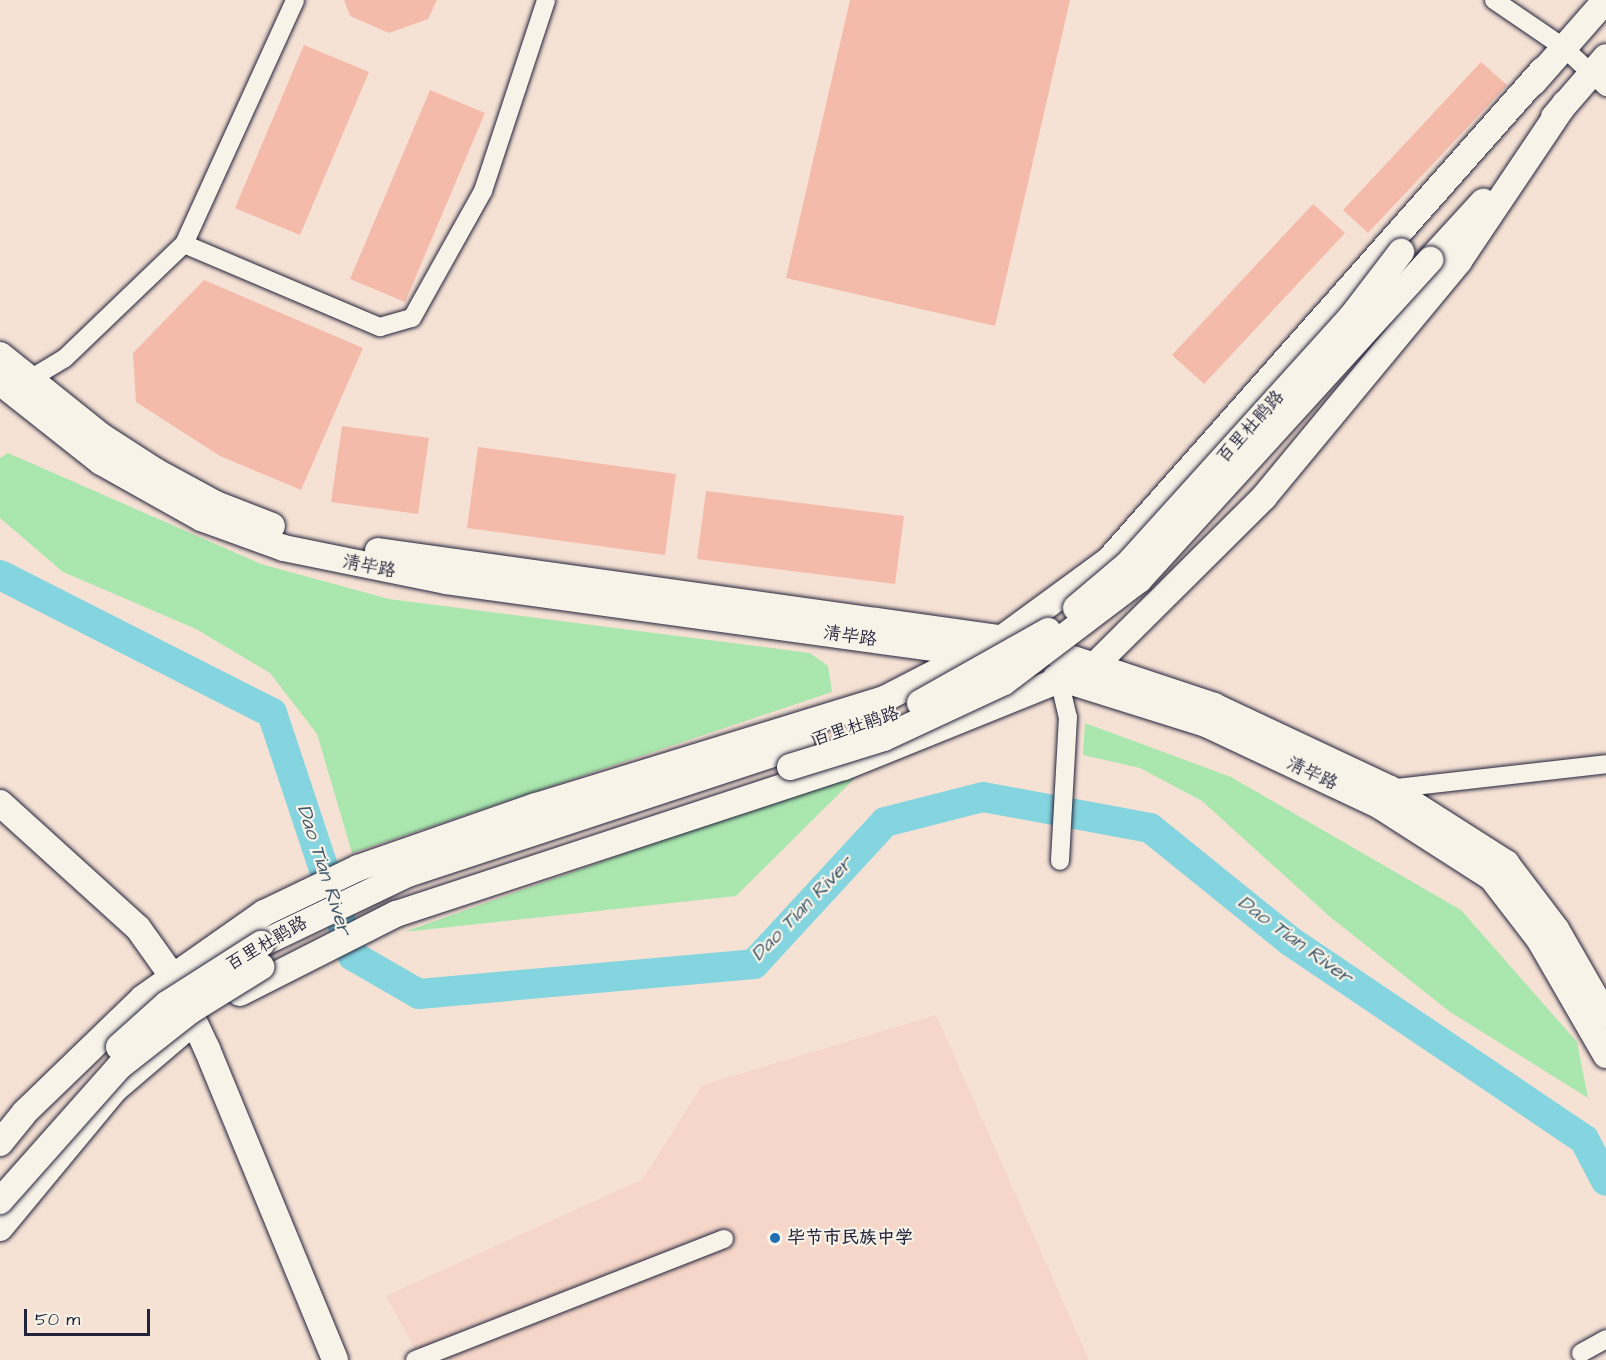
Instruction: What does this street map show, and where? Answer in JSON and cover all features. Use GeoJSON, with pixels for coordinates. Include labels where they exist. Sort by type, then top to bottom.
{"type":"FeatureCollection","features":[{"type":"Feature","properties":{"kind":"main road","name":"百里杜鹃路"},"geometry":{"type":"LineString","coordinates":[[0,1177],[98,1066],[167,1004],[271,939],[408,874],[891,719],[1045,633],[1128,564],[1352,316],[1544,70],[1606,0]]}},
{"type":"Feature","properties":{"kind":"main road"},"geometry":{"type":"LineString","coordinates":[[0,1143],[24,1113],[143,998],[270,910],[358,868],[536,806],[886,698],[1001,639],[1109,560],[1544,70]]}},
{"type":"Feature","properties":{"kind":"main road","name":"百里杜鹃路"},"geometry":{"type":"LineString","coordinates":[[0,1201],[120,1066],[261,967],[409,896],[884,738],[1004,682],[1139,580],[1430,260],[1565,103],[1601,72]]}},
{"type":"Feature","properties":{"kind":"main road"},"geometry":{"type":"LineString","coordinates":[[0,1228],[114,1090],[192,1016],[274,973],[396,914],[844,767],[1094,666],[1264,497],[1459,261],[1565,103]]}},
{"type":"Feature","properties":{"kind":"main road"},"geometry":{"type":"LineString","coordinates":[[0,355],[10,391],[101,436],[195,493],[244,516],[317,541],[1001,639],[1094,666],[1214,706],[1390,789],[1506,863],[1556,929],[1606,1016]]}},
{"type":"Feature","properties":{"kind":"main road","name":"清毕路"},"geometry":{"type":"LineString","coordinates":[[10,391],[101,462],[156,494],[201,518],[284,548],[446,581],[1015,660],[1059,679],[1206,724],[1360,796],[1492,878],[1539,939],[1606,1055]]}},
{"type":"Feature","properties":{"kind":"main road"},"geometry":{"type":"LineString","coordinates":[[0,803],[138,927],[173,977],[192,1016],[335,1360]]}},
{"type":"Feature","properties":{"kind":"street"},"geometry":{"type":"LineString","coordinates":[[10,391],[66,358],[184,244],[295,0]]}},
{"type":"Feature","properties":{"kind":"street"},"geometry":{"type":"LineString","coordinates":[[184,244],[380,327],[412,318],[483,191],[546,0]]}},
{"type":"Feature","properties":{"kind":"street"},"geometry":{"type":"LineString","coordinates":[[1494,0],[1601,72]]}},
{"type":"Feature","properties":{"kind":"street"},"geometry":{"type":"LineString","coordinates":[[1059,679],[1068,717],[1060,861]]}},
{"type":"Feature","properties":{"kind":"street"},"geometry":{"type":"LineString","coordinates":[[1360,796],[1390,789],[1606,764]]}},
{"type":"Feature","properties":{"kind":"street"},"geometry":{"type":"LineString","coordinates":[[416,1360],[724,1239]]}},
{"type":"Feature","properties":{"kind":"street"},"geometry":{"type":"LineString","coordinates":[[1581,1353],[1606,1339]]}},
{"type":"Feature","properties":{"kind":"shaded area","name":"毕节市民族中学"},"geometry":{"type":"Polygon","coordinates":[[[936,1015],[1089,1360],[421,1360],[386,1296],[643,1179],[702,1085],[936,1015]]]}},
{"type":"Feature","properties":{"kind":"green space"},"geometry":{"type":"Polygon","coordinates":[[[8,453],[261,564],[389,599],[810,653],[828,666],[832,692],[352,853],[317,734],[270,673],[196,629],[63,572],[0,518],[0,458],[8,453]]]}},
{"type":"Feature","properties":{"kind":"green space"},"geometry":{"type":"Polygon","coordinates":[[[1085,723],[1231,777],[1461,910],[1577,1042],[1588,1098],[1450,1012],[1329,916],[1202,801],[1140,768],[1083,755],[1085,723]]]}},
{"type":"Feature","properties":{"kind":"green space"},"geometry":{"type":"Polygon","coordinates":[[[865,768],[736,896],[404,932],[865,768]]]}},
{"type":"Feature","properties":{"kind":"building"},"geometry":{"type":"Polygon","coordinates":[[[344,0],[437,0],[428,19],[389,33],[350,16],[344,0]]]}},
{"type":"Feature","properties":{"kind":"building"},"geometry":{"type":"Polygon","coordinates":[[[850,0],[1070,0],[995,326],[786,278],[850,0]]]}},
{"type":"Feature","properties":{"kind":"building"},"geometry":{"type":"Polygon","coordinates":[[[304,45],[369,72],[300,235],[235,208],[304,45]]]}},
{"type":"Feature","properties":{"kind":"building"},"geometry":{"type":"Polygon","coordinates":[[[1481,62],[1507,85],[1368,233],[1343,210],[1481,62]]]}},
{"type":"Feature","properties":{"kind":"building"},"geometry":{"type":"Polygon","coordinates":[[[430,90],[485,113],[405,302],[350,279],[430,90]]]}},
{"type":"Feature","properties":{"kind":"building"},"geometry":{"type":"Polygon","coordinates":[[[1313,204],[1345,233],[1204,384],[1172,355],[1313,204]]]}},
{"type":"Feature","properties":{"kind":"building"},"geometry":{"type":"Polygon","coordinates":[[[204,280],[363,348],[301,490],[220,456],[136,402],[133,353],[204,280]]]}},
{"type":"Feature","properties":{"kind":"building"},"geometry":{"type":"Polygon","coordinates":[[[342,426],[429,438],[418,514],[331,502],[342,426]]]}},
{"type":"Feature","properties":{"kind":"building"},"geometry":{"type":"Polygon","coordinates":[[[478,447],[676,474],[665,555],[467,528],[478,447]]]}},
{"type":"Feature","properties":{"kind":"building"},"geometry":{"type":"Polygon","coordinates":[[[706,491],[904,516],[895,584],[697,559],[706,491]]]}},
{"type":"Feature","properties":{"kind":"waterway","name":"Dao Tian River"},"geometry":{"type":"LineString","coordinates":[[0,575],[272,713],[353,956],[419,994],[754,964],[885,822],[983,797],[1150,828],[1290,941],[1584,1139],[1606,1181]]}},
{"type":"Feature","properties":{"kind":"place","name":"毕节市民族中学"},"geometry":{"type":"Point","coordinates":[775,1238]}}]}
